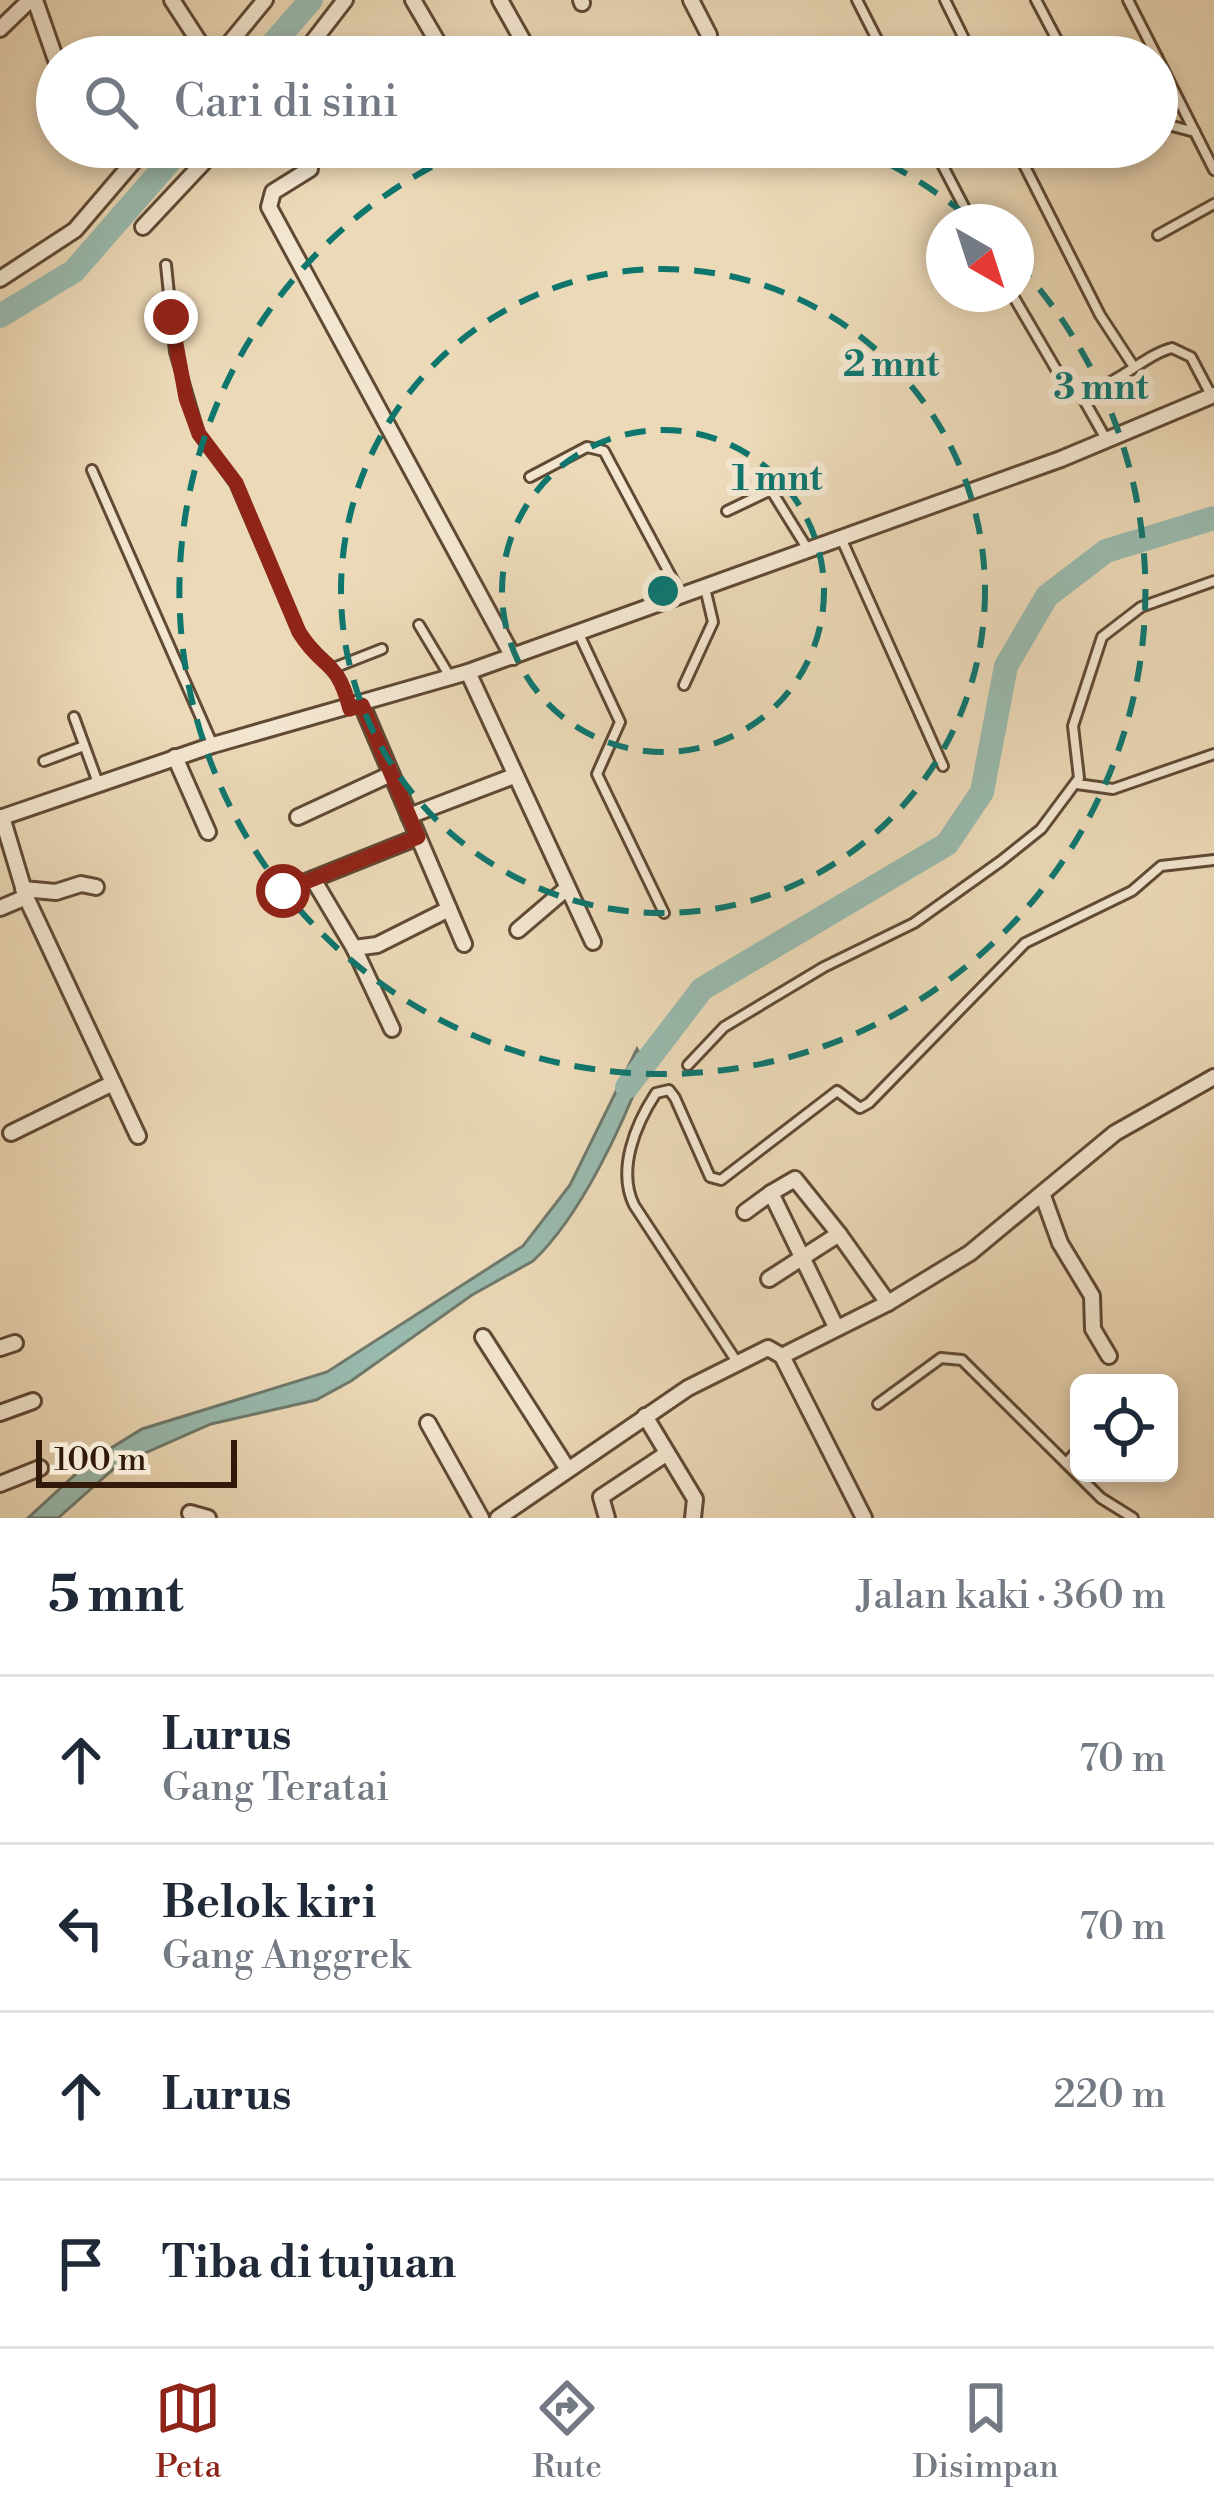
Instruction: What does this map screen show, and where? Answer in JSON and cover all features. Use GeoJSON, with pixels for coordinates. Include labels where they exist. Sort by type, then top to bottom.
{"type":"FeatureCollection","features":[{"type":"Feature","properties":{"kind":"street"},"geometry":{"type":"LineString","coordinates":[[0,28],[32,0],[46,36]]}},
{"type":"Feature","properties":{"kind":"street"},"geometry":{"type":"LineString","coordinates":[[172,0],[198,36]]}},
{"type":"Feature","properties":{"kind":"street"},"geometry":{"type":"LineString","coordinates":[[232,36],[265,0]]}},
{"type":"Feature","properties":{"kind":"street"},"geometry":{"type":"LineString","coordinates":[[318,36],[346,0]]}},
{"type":"Feature","properties":{"kind":"street"},"geometry":{"type":"LineString","coordinates":[[413,0],[435,36]]}},
{"type":"Feature","properties":{"kind":"street"},"geometry":{"type":"LineString","coordinates":[[500,0],[520,36]]}},
{"type":"Feature","properties":{"kind":"street"},"geometry":{"type":"LineString","coordinates":[[691,0],[709,35]]}},
{"type":"Feature","properties":{"kind":"street"},"geometry":{"type":"LineString","coordinates":[[0,279],[76,230],[128,168]]}},
{"type":"Feature","properties":{"kind":"street"},"geometry":{"type":"LineString","coordinates":[[142,227],[198,168]]}},
{"type":"Feature","properties":{"kind":"street"},"geometry":{"type":"LineString","coordinates":[[309,168],[273,192],[269,207],[513,657]]}},
{"type":"Feature","properties":{"kind":"street"},"geometry":{"type":"LineString","coordinates":[[138,1136],[24,893],[1,817],[213,745],[356,707],[513,657],[1107,440],[1213,396]]}},
{"type":"Feature","properties":{"kind":"street"},"geometry":{"type":"LineString","coordinates":[[468,672],[593,942]]}},
{"type":"Feature","properties":{"kind":"street"},"geometry":{"type":"LineString","coordinates":[[356,707],[392,774],[464,944]]}},
{"type":"Feature","properties":{"kind":"street"},"geometry":{"type":"LineString","coordinates":[[175,758],[208,832]]}},
{"type":"Feature","properties":{"kind":"street"},"geometry":{"type":"LineString","coordinates":[[298,817],[392,774]]}},
{"type":"Feature","properties":{"kind":"street"},"geometry":{"type":"LineString","coordinates":[[409,816],[514,776]]}},
{"type":"Feature","properties":{"kind":"street"},"geometry":{"type":"LineString","coordinates":[[283,891],[418,837]]}},
{"type":"Feature","properties":{"kind":"street"},"geometry":{"type":"LineString","coordinates":[[313,879],[354,948],[392,1029]]}},
{"type":"Feature","properties":{"kind":"street"},"geometry":{"type":"LineString","coordinates":[[0,908],[24,893],[96,886]]}},
{"type":"Feature","properties":{"kind":"street"},"geometry":{"type":"LineString","coordinates":[[518,930],[566,889]]}},
{"type":"Feature","properties":{"kind":"street"},"geometry":{"type":"LineString","coordinates":[[354,948],[377,945],[449,909]]}},
{"type":"Feature","properties":{"kind":"street"},"geometry":{"type":"LineString","coordinates":[[782,1356],[888,1304],[992,1238],[1115,1133],[1214,1078]]}},
{"type":"Feature","properties":{"kind":"street"},"geometry":{"type":"LineString","coordinates":[[11,1133],[113,1083]]}},
{"type":"Feature","properties":{"kind":"street"},"geometry":{"type":"LineString","coordinates":[[746,1212],[795,1179],[888,1304]]}},
{"type":"Feature","properties":{"kind":"street"},"geometry":{"type":"LineString","coordinates":[[771,1192],[836,1327]]}},
{"type":"Feature","properties":{"kind":"street"},"geometry":{"type":"LineString","coordinates":[[1043,1196],[1060,1243],[1092,1296],[1093,1329],[1108,1356]]}},
{"type":"Feature","properties":{"kind":"street"},"geometry":{"type":"LineString","coordinates":[[770,1279],[839,1234]]}},
{"type":"Feature","properties":{"kind":"street"},"geometry":{"type":"LineString","coordinates":[[483,1337],[567,1468]]}},
{"type":"Feature","properties":{"kind":"street"},"geometry":{"type":"LineString","coordinates":[[498,1518],[645,1416],[737,1362],[773,1347],[782,1356],[864,1518]]}},
{"type":"Feature","properties":{"kind":"street"},"geometry":{"type":"LineString","coordinates":[[0,1413],[33,1401]]}},
{"type":"Feature","properties":{"kind":"street"},"geometry":{"type":"LineString","coordinates":[[645,1416],[694,1499],[693,1518]]}},
{"type":"Feature","properties":{"kind":"street"},"geometry":{"type":"LineString","coordinates":[[428,1423],[481,1518]]}},
{"type":"Feature","properties":{"kind":"street"},"geometry":{"type":"LineString","coordinates":[[607,1518],[601,1497],[666,1454]]}},
{"type":"Feature","properties":{"kind":"street"},"geometry":{"type":"LineString","coordinates":[[0,1484],[40,1468]]}},
{"type":"Feature","properties":{"kind":"street"},"geometry":{"type":"LineString","coordinates":[[190,1513],[208,1518]]}},
{"type":"Feature","properties":{"kind":"lane"},"geometry":{"type":"LineString","coordinates":[[857,0],[875,36]]}},
{"type":"Feature","properties":{"kind":"lane"},"geometry":{"type":"LineString","coordinates":[[945,0],[963,36]]}},
{"type":"Feature","properties":{"kind":"lane"},"geometry":{"type":"LineString","coordinates":[[1036,0],[1055,36]]}},
{"type":"Feature","properties":{"kind":"lane"},"geometry":{"type":"LineString","coordinates":[[1128,0],[1146,36]]}},
{"type":"Feature","properties":{"kind":"lane"},"geometry":{"type":"LineString","coordinates":[[1178,98],[1214,170]]}},
{"type":"Feature","properties":{"kind":"lane"},"geometry":{"type":"LineString","coordinates":[[1178,128],[1195,132]]}},
{"type":"Feature","properties":{"kind":"lane"},"geometry":{"type":"LineString","coordinates":[[944,168],[963,204]]}},
{"type":"Feature","properties":{"kind":"lane"},"geometry":{"type":"LineString","coordinates":[[1026,168],[1100,315],[1135,368]]}},
{"type":"Feature","properties":{"kind":"lane"},"geometry":{"type":"LineString","coordinates":[[1158,235],[1214,204]]}},
{"type":"Feature","properties":{"kind":"lane"},"geometry":{"type":"LineString","coordinates":[[166,265],[175,352],[199,434],[236,483],[299,632],[314,654],[336,667],[356,707]]}},
{"type":"Feature","properties":{"kind":"lane"},"geometry":{"type":"LineString","coordinates":[[1022,312],[1060,379],[1080,393],[1107,440]]}},
{"type":"Feature","properties":{"kind":"lane"},"geometry":{"type":"LineString","coordinates":[[1080,393],[1161,351],[1182,350],[1213,396]]}},
{"type":"Feature","properties":{"kind":"lane"},"geometry":{"type":"LineString","coordinates":[[530,478],[587,447],[604,451],[682,596]]}},
{"type":"Feature","properties":{"kind":"lane"},"geometry":{"type":"LineString","coordinates":[[92,470],[213,745]]}},
{"type":"Feature","properties":{"kind":"lane"},"geometry":{"type":"LineString","coordinates":[[727,511],[771,490],[808,549]]}},
{"type":"Feature","properties":{"kind":"lane"},"geometry":{"type":"LineString","coordinates":[[841,537],[944,766]]}},
{"type":"Feature","properties":{"kind":"lane"},"geometry":{"type":"LineString","coordinates":[[688,1065],[724,1028],[754,1007],[914,923],[1041,829],[1077,784],[1073,726],[1102,637],[1141,607],[1214,581]]}},
{"type":"Feature","properties":{"kind":"lane"},"geometry":{"type":"LineString","coordinates":[[683,685],[712,622],[705,588]]}},
{"type":"Feature","properties":{"kind":"lane"},"geometry":{"type":"LineString","coordinates":[[419,625],[450,678]]}},
{"type":"Feature","properties":{"kind":"lane"},"geometry":{"type":"LineString","coordinates":[[577,631],[620,722],[599,761],[600,788],[664,914]]}},
{"type":"Feature","properties":{"kind":"lane"},"geometry":{"type":"LineString","coordinates":[[336,667],[382,649]]}},
{"type":"Feature","properties":{"kind":"lane"},"geometry":{"type":"LineString","coordinates":[[74,717],[98,784]]}},
{"type":"Feature","properties":{"kind":"lane"},"geometry":{"type":"LineString","coordinates":[[44,761],[85,746]]}},
{"type":"Feature","properties":{"kind":"lane"},"geometry":{"type":"LineString","coordinates":[[1077,784],[1113,789],[1214,754]]}},
{"type":"Feature","properties":{"kind":"lane"},"geometry":{"type":"LineString","coordinates":[[737,1362],[628,1194],[625,1177],[631,1152],[656,1094],[669,1090],[675,1097],[710,1177],[721,1180],[837,1091],[857,1107],[869,1103],[1025,943],[1132,891],[1161,866],[1214,860]]}},
{"type":"Feature","properties":{"kind":"lane"},"geometry":{"type":"LineString","coordinates":[[878,1404],[941,1358],[962,1360],[1101,1498],[1133,1518]]}},
{"type":"Feature","properties":{"kind":"lane"},"geometry":{"type":"LineString","coordinates":[[1066,1463],[1070,1459]]}},
{"type":"Feature","properties":{"kind":"water"},"geometry":{"type":"Polygon","coordinates":[[[637,1049],[646,1064],[612,1142],[568,1220],[533,1261],[472,1295],[351,1381],[316,1400],[211,1424],[118,1465],[58,1518],[28,1518],[90,1461],[142,1429],[327,1372],[523,1246],[570,1185],[637,1049]]]}},
{"type":"Feature","properties":{"kind":"waterway"},"geometry":{"type":"LineString","coordinates":[[279,36],[311,0]]}},
{"type":"Feature","properties":{"kind":"waterway"},"geometry":{"type":"LineString","coordinates":[[0,316],[74,271],[164,168]]}},
{"type":"Feature","properties":{"kind":"waterway"},"geometry":{"type":"LineString","coordinates":[[627,1087],[702,989],[947,844],[982,792],[1006,666],[1047,596],[1106,551],[1214,518]]}},
{"type":"Feature","properties":{"kind":"route"},"geometry":{"type":"LineString","coordinates":[[171,317],[186,398],[205,447],[236,483],[299,632],[314,654],[336,667],[350,709],[362,705],[418,837],[283,891]]}}]}
